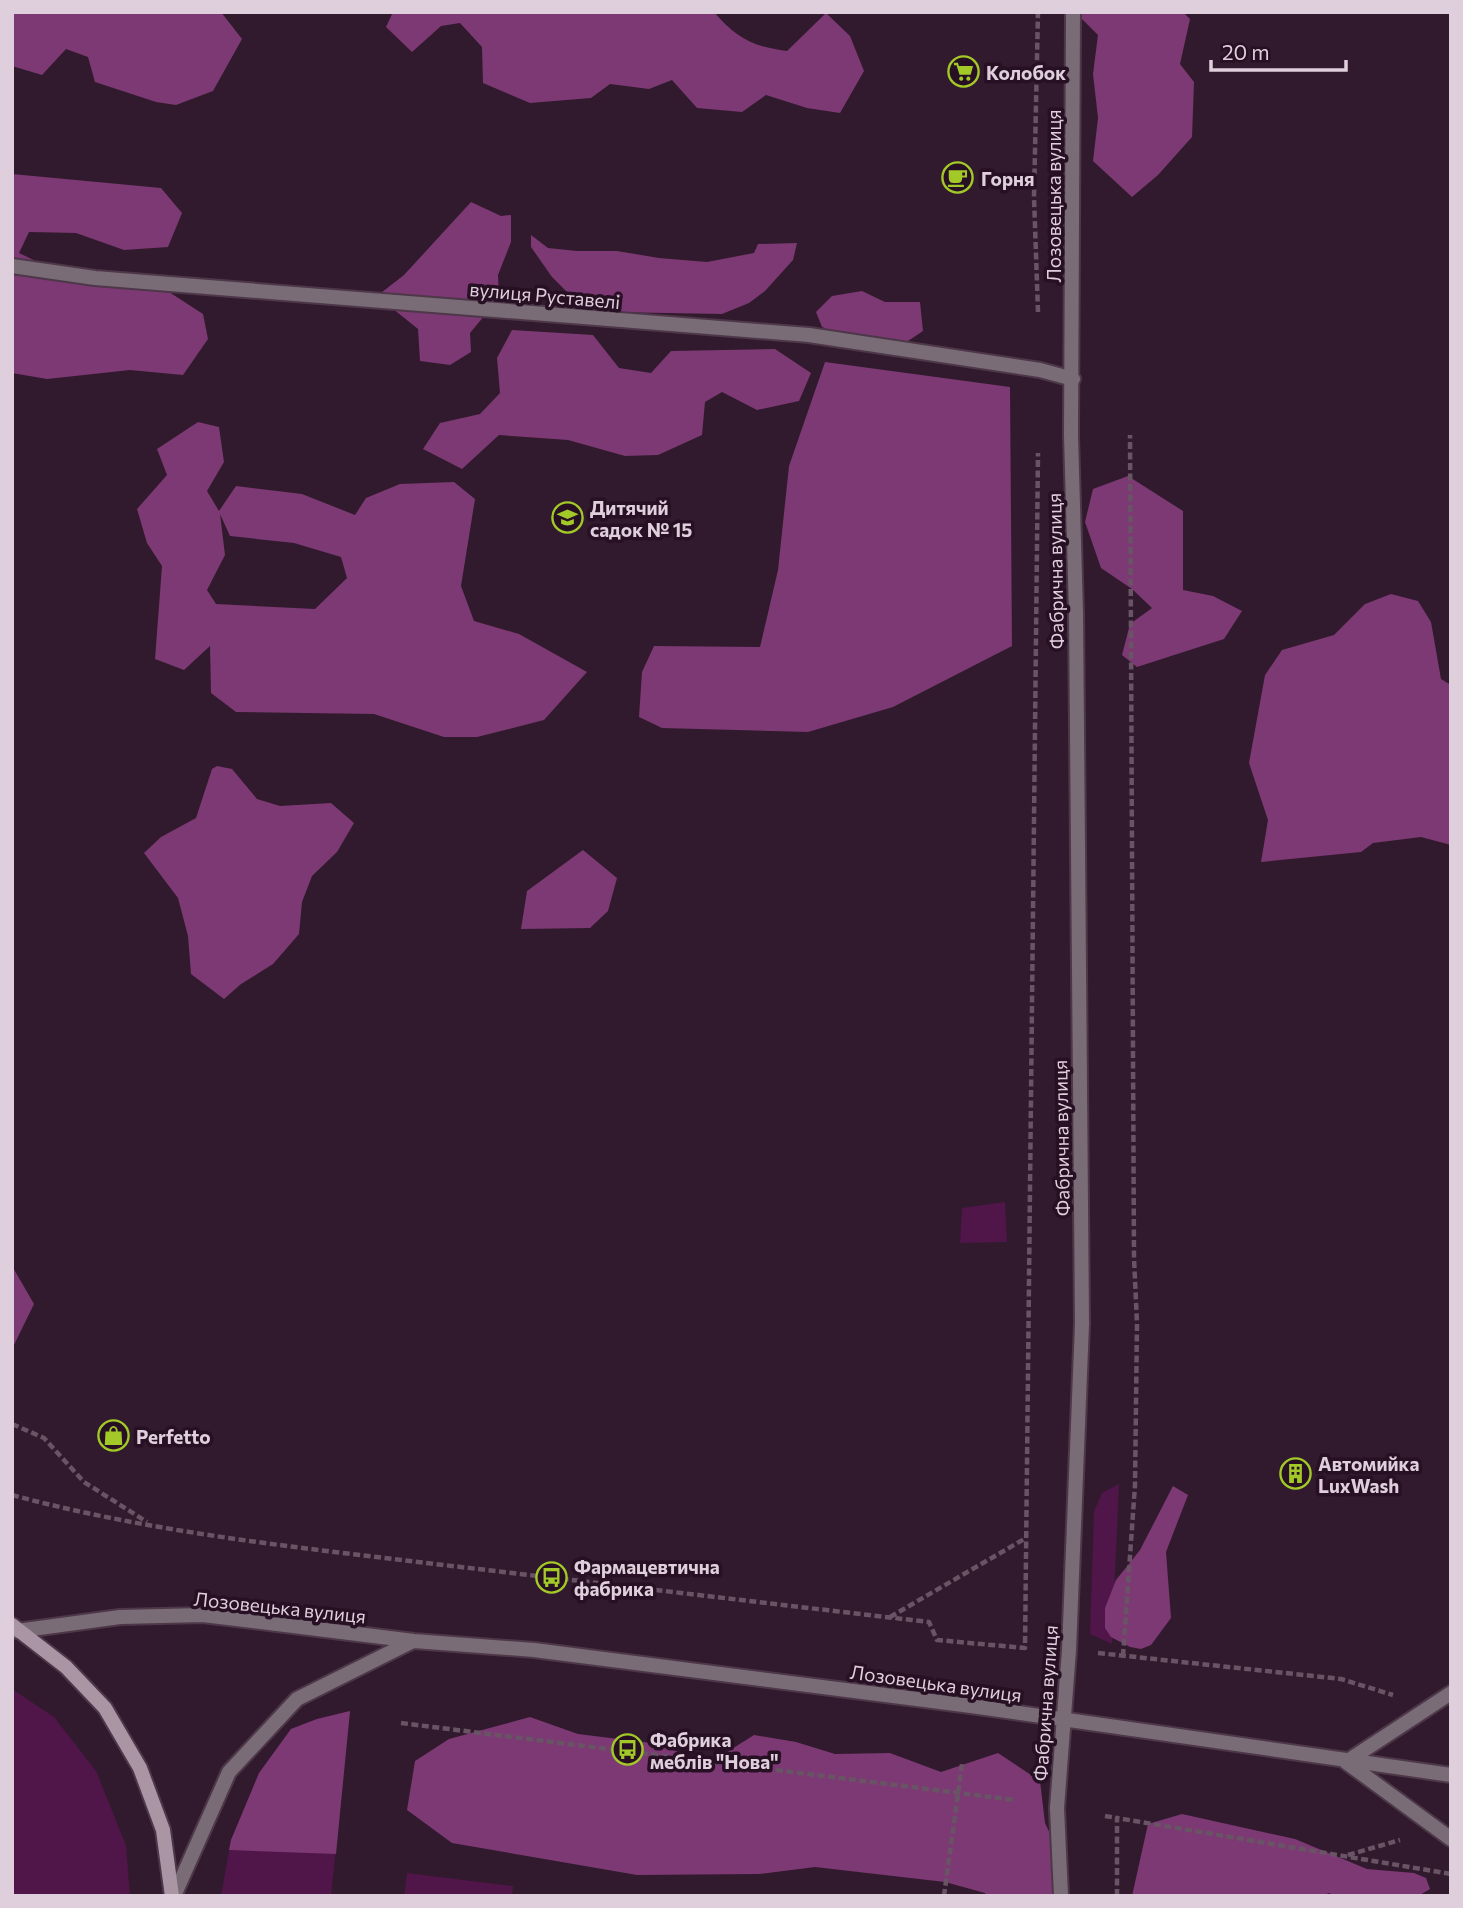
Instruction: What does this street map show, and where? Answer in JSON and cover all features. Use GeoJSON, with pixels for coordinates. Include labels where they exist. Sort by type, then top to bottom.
{"type":"FeatureCollection","features":[{"type":"Feature","properties":{"kind":"main road"},"geometry":{"type":"LineString","coordinates":[[14,1629],[65,1667],[105,1708],[140,1768],[163,1830],[173,1896]]}},
{"type":"Feature","properties":{"kind":"street","name":"Лозовецька вулиця"},"geometry":{"type":"LineString","coordinates":[[1073,12],[1073,379]]}},
{"type":"Feature","properties":{"kind":"street","name":"вулиця Руставелі"},"geometry":{"type":"LineString","coordinates":[[12,266],[95,278],[809,335],[1040,370],[1073,379]]}},
{"type":"Feature","properties":{"kind":"street","name":"Фабрична вулиця"},"geometry":{"type":"LineString","coordinates":[[1061,1896],[1057,1808],[1069,1650],[1082,1324],[1076,654],[1071,435],[1073,379]]}},
{"type":"Feature","properties":{"kind":"street","name":"Лозовецька вулиця"},"geometry":{"type":"LineString","coordinates":[[14,1629],[120,1617],[203,1615],[414,1641],[534,1650],[971,1706],[1451,1775]]}},
{"type":"Feature","properties":{"kind":"street"},"geometry":{"type":"LineString","coordinates":[[173,1896],[229,1772],[297,1699],[414,1641]]}},
{"type":"Feature","properties":{"kind":"street"},"geometry":{"type":"LineString","coordinates":[[1451,1693],[1346,1762],[1451,1839]]}},
{"type":"Feature","properties":{"kind":"path"},"geometry":{"type":"LineString","coordinates":[[1038,12],[1034,197],[1038,317]]}},
{"type":"Feature","properties":{"kind":"path"},"geometry":{"type":"LineString","coordinates":[[1124,1656],[1135,1485],[1137,1323],[1134,1245],[1130,435]]}},
{"type":"Feature","properties":{"kind":"path"},"geometry":{"type":"LineString","coordinates":[[12,1495],[61,1508],[151,1524],[382,1557],[929,1622],[937,1640],[1025,1648],[1038,449]]}},
{"type":"Feature","properties":{"kind":"path"},"geometry":{"type":"LineString","coordinates":[[12,1424],[44,1438],[83,1482],[151,1524]]}},
{"type":"Feature","properties":{"kind":"path"},"geometry":{"type":"LineString","coordinates":[[890,1617],[1026,1538]]}},
{"type":"Feature","properties":{"kind":"path"},"geometry":{"type":"LineString","coordinates":[[1093,1653],[1341,1679],[1430,1706]]}},
{"type":"Feature","properties":{"kind":"path"},"geometry":{"type":"LineString","coordinates":[[401,1723],[1015,1800]]}},
{"type":"Feature","properties":{"kind":"path"},"geometry":{"type":"LineString","coordinates":[[944,1896],[962,1764]]}},
{"type":"Feature","properties":{"kind":"path"},"geometry":{"type":"LineString","coordinates":[[1105,1816],[1451,1874]]}},
{"type":"Feature","properties":{"kind":"path"},"geometry":{"type":"LineString","coordinates":[[1117,1818],[1117,1896]]}},
{"type":"Feature","properties":{"kind":"shaded area"},"geometry":{"type":"Polygon","coordinates":[[[12,12],[221,12],[242,39],[213,91],[176,105],[156,102],[95,82],[88,57],[66,49],[42,75],[12,66],[12,12]]]}},
{"type":"Feature","properties":{"kind":"shaded area"},"geometry":{"type":"Polygon","coordinates":[[[393,12],[714,12],[746,40],[787,51],[826,13],[850,36],[864,71],[840,113],[807,108],[766,95],[742,112],[697,108],[672,80],[649,89],[610,84],[591,98],[530,103],[483,83],[482,47],[460,23],[441,26],[412,52],[386,27],[393,12]]]}},
{"type":"Feature","properties":{"kind":"shaded area"},"geometry":{"type":"Polygon","coordinates":[[[1075,12],[1183,12],[1190,19],[1180,64],[1194,82],[1192,137],[1158,175],[1132,197],[1093,161],[1098,118],[1093,74],[1098,35],[1075,12]]]}},
{"type":"Feature","properties":{"kind":"shaded area"},"geometry":{"type":"Polygon","coordinates":[[[12,174],[161,188],[182,213],[168,247],[124,250],[76,233],[29,232],[19,253],[48,267],[149,279],[203,314],[208,339],[183,375],[130,370],[47,379],[12,373],[12,174]]]}},
{"type":"Feature","properties":{"kind":"shaded area"},"geometry":{"type":"Polygon","coordinates":[[[471,202],[501,216],[511,215],[511,242],[498,275],[499,298],[470,333],[471,352],[450,365],[420,361],[418,329],[377,296],[404,275],[471,202]]]}},
{"type":"Feature","properties":{"kind":"shaded area"},"geometry":{"type":"Polygon","coordinates":[[[531,235],[548,248],[617,251],[707,262],[754,253],[758,244],[797,243],[793,260],[765,291],[749,303],[722,314],[609,312],[576,301],[552,277],[531,247],[531,235]]]}},
{"type":"Feature","properties":{"kind":"shaded area"},"geometry":{"type":"Polygon","coordinates":[[[862,291],[885,302],[920,302],[923,331],[887,355],[822,327],[816,312],[832,296],[862,291]]]}},
{"type":"Feature","properties":{"kind":"shaded area"},"geometry":{"type":"Polygon","coordinates":[[[512,330],[593,335],[619,368],[651,373],[671,351],[775,349],[811,373],[799,401],[757,410],[722,392],[705,402],[702,435],[658,455],[625,456],[568,440],[499,435],[462,469],[423,449],[440,423],[480,414],[500,393],[497,358],[512,330]]]}},
{"type":"Feature","properties":{"kind":"shaded area"},"geometry":{"type":"Polygon","coordinates":[[[825,362],[1010,387],[1012,646],[893,707],[808,732],[662,728],[639,717],[642,672],[654,646],[760,647],[778,570],[789,466],[825,362]]]}},
{"type":"Feature","properties":{"kind":"shaded area"},"geometry":{"type":"Polygon","coordinates":[[[198,422],[219,427],[224,462],[207,491],[219,511],[236,486],[302,494],[355,515],[366,498],[400,484],[454,482],[475,499],[461,586],[474,621],[519,634],[587,672],[544,720],[477,737],[444,737],[374,714],[236,712],[211,693],[210,646],[184,670],[155,659],[162,566],[147,543],[137,509],[167,475],[157,449],[198,422]],[[220,514],[225,555],[207,590],[216,604],[315,609],[347,578],[341,557],[294,543],[230,536],[220,514]]]}},
{"type":"Feature","properties":{"kind":"shaded area"},"geometry":{"type":"Polygon","coordinates":[[[1128,476],[1183,511],[1183,590],[1213,596],[1242,611],[1224,639],[1137,667],[1122,655],[1130,624],[1152,608],[1132,589],[1101,568],[1085,522],[1093,489],[1128,476]]]}},
{"type":"Feature","properties":{"kind":"shaded area"},"geometry":{"type":"Polygon","coordinates":[[[1391,594],[1418,601],[1431,622],[1441,679],[1451,685],[1451,845],[1421,837],[1373,843],[1361,852],[1261,862],[1268,820],[1249,763],[1265,675],[1282,650],[1334,635],[1365,604],[1391,594]]]}},
{"type":"Feature","properties":{"kind":"shaded area"},"geometry":{"type":"Polygon","coordinates":[[[217,766],[232,769],[257,799],[280,806],[331,803],[354,823],[337,852],[312,876],[302,902],[299,934],[273,964],[241,984],[224,999],[191,974],[188,936],[178,898],[144,853],[161,837],[196,818],[212,769],[217,766]]]}},
{"type":"Feature","properties":{"kind":"shaded area"},"geometry":{"type":"Polygon","coordinates":[[[583,850],[617,878],[608,911],[590,928],[521,929],[527,891],[583,850]]]}},
{"type":"Feature","properties":{"kind":"shaded area"},"geometry":{"type":"Polygon","coordinates":[[[1005,1202],[1007,1242],[960,1243],[962,1208],[1005,1202]]]}},
{"type":"Feature","properties":{"kind":"shaded area"},"geometry":{"type":"Polygon","coordinates":[[[12,1266],[34,1304],[12,1349],[12,1266]]]}},
{"type":"Feature","properties":{"kind":"shaded area"},"geometry":{"type":"Polygon","coordinates":[[[1119,1484],[1112,1644],[1090,1634],[1094,1511],[1102,1493],[1119,1484]]]}},
{"type":"Feature","properties":{"kind":"shaded area"},"geometry":{"type":"Polygon","coordinates":[[[1173,1486],[1188,1495],[1166,1552],[1171,1618],[1151,1645],[1141,1649],[1130,1647],[1111,1637],[1105,1628],[1105,1608],[1116,1580],[1140,1550],[1173,1486]]]}},
{"type":"Feature","properties":{"kind":"shaded area"},"geometry":{"type":"Polygon","coordinates":[[[12,1689],[54,1717],[96,1771],[126,1845],[130,1896],[12,1896],[12,1689]]]}},
{"type":"Feature","properties":{"kind":"shaded area"},"geometry":{"type":"Polygon","coordinates":[[[350,1711],[331,1896],[221,1896],[231,1840],[259,1773],[291,1729],[350,1711]]]}},
{"type":"Feature","properties":{"kind":"shaded area"},"geometry":{"type":"Polygon","coordinates":[[[350,1711],[336,1854],[229,1850],[259,1773],[291,1729],[350,1711]]]}},
{"type":"Feature","properties":{"kind":"shaded area"},"geometry":{"type":"Polygon","coordinates":[[[530,1717],[578,1734],[659,1744],[708,1764],[754,1735],[796,1742],[835,1754],[890,1753],[941,1772],[998,1753],[1040,1781],[1045,1823],[1063,1862],[1060,1896],[986,1896],[985,1893],[945,1882],[815,1867],[759,1874],[637,1875],[452,1843],[407,1810],[415,1761],[449,1739],[530,1717]]]}},
{"type":"Feature","properties":{"kind":"shaded area"},"geometry":{"type":"Polygon","coordinates":[[[1182,1814],[1295,1839],[1367,1869],[1414,1873],[1426,1878],[1430,1889],[1418,1896],[1338,1896],[1328,1893],[1326,1896],[1132,1896],[1148,1824],[1182,1814]]]}},
{"type":"Feature","properties":{"kind":"shaded area"},"geometry":{"type":"Polygon","coordinates":[[[407,1873],[513,1886],[512,1896],[404,1896],[407,1873]]]}},
{"type":"Feature","properties":{"kind":"place","name":"Колобок"},"geometry":{"type":"Point","coordinates":[963,72]}},
{"type":"Feature","properties":{"kind":"place","name":"Горня"},"geometry":{"type":"Point","coordinates":[958,178]}},
{"type":"Feature","properties":{"kind":"place","name":"Дитячий садок № 15"},"geometry":{"type":"Point","coordinates":[567,518]}},
{"type":"Feature","properties":{"kind":"place","name":"Perfetto"},"geometry":{"type":"Point","coordinates":[113,1436]}},
{"type":"Feature","properties":{"kind":"place","name":"Автомийка LuxWash"},"geometry":{"type":"Point","coordinates":[1295,1474]}},
{"type":"Feature","properties":{"kind":"place","name":"Фармацевтична фабрика"},"geometry":{"type":"Point","coordinates":[551,1577]}},
{"type":"Feature","properties":{"kind":"place","name":"Фабрика меблів \"Нова\""},"geometry":{"type":"Point","coordinates":[627,1750]}}]}
